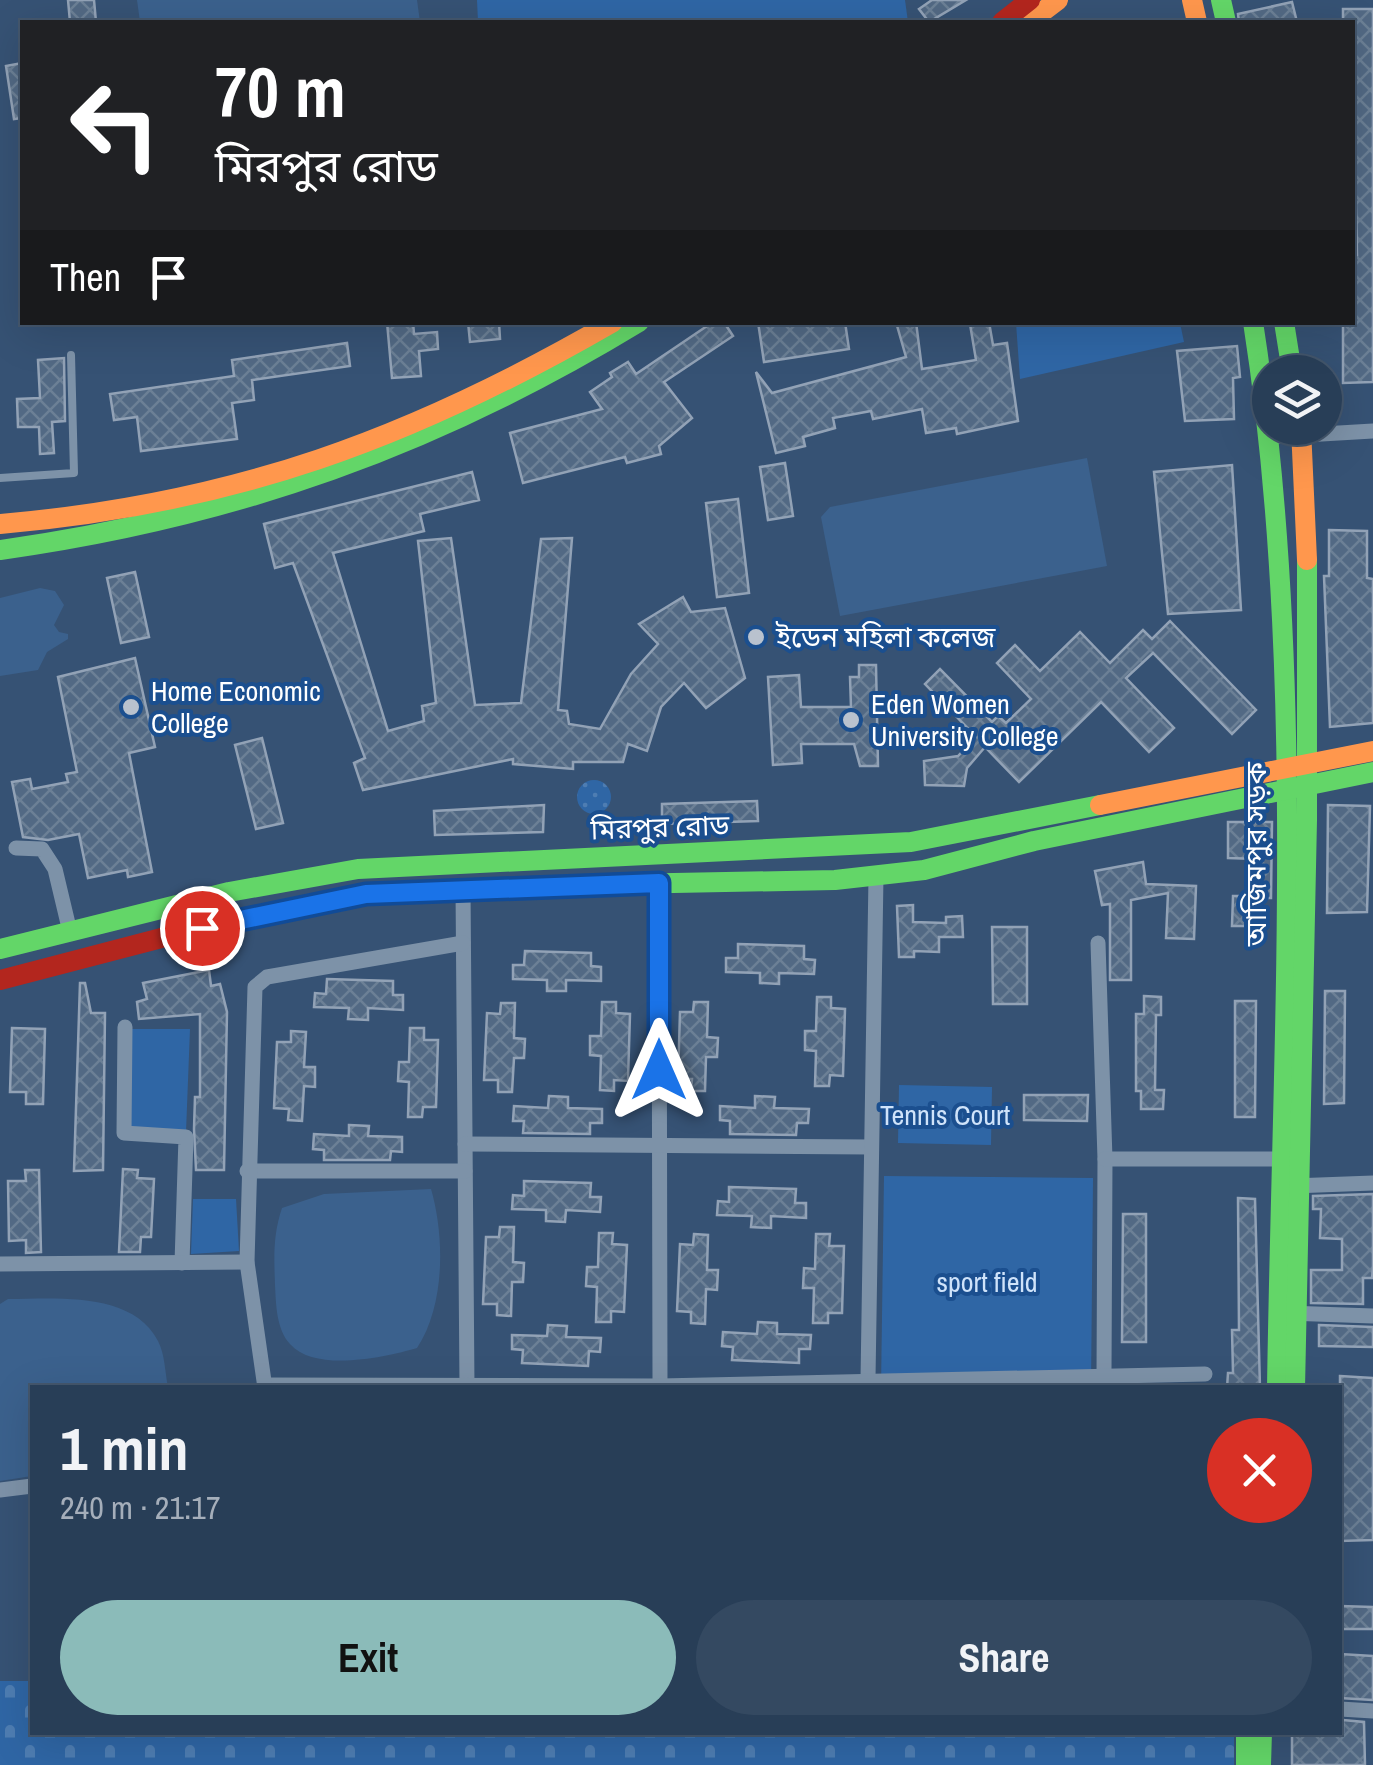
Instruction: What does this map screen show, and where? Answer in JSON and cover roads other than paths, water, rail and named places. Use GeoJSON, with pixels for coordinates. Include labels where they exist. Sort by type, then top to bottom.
{"type":"FeatureCollection","features":[{"type":"Feature","properties":{"kind":"main road"},"geometry":{"type":"LineString","coordinates":[[1005,20],[1030,0]]}},
{"type":"Feature","properties":{"kind":"main road"},"geometry":{"type":"LineString","coordinates":[[1032,20],[1058,0]]}},
{"type":"Feature","properties":{"kind":"main road"},"geometry":{"type":"LineString","coordinates":[[0,524],[218,490],[372,442],[490,392],[608,325]]}},
{"type":"Feature","properties":{"kind":"main road"},"geometry":{"type":"LineString","coordinates":[[0,550],[224,506],[323,477],[502,404],[634,325]]}},
{"type":"Feature","properties":{"kind":"main road","name":"আজিমপুর সড়ক"},"geometry":{"type":"LineString","coordinates":[[1253,325],[1258,355]]}},
{"type":"Feature","properties":{"kind":"main road"},"geometry":{"type":"LineString","coordinates":[[1284,325],[1289,355]]}},
{"type":"Feature","properties":{"kind":"main road","name":"আজিমপুর সড়ক"},"geometry":{"type":"LineString","coordinates":[[1271,445],[1310,768]]}},
{"type":"Feature","properties":{"kind":"main road","name":"আজিমপুর সড়ক"},"geometry":{"type":"LineString","coordinates":[[1294,1385],[1278,1187],[1295,788],[1310,768],[1302,445]]}},
{"type":"Feature","properties":{"kind":"main road"},"geometry":{"type":"LineString","coordinates":[[1310,768],[1373,750]]}},
{"type":"Feature","properties":{"kind":"main road"},"geometry":{"type":"LineString","coordinates":[[1310,768],[1373,772]]}},
{"type":"Feature","properties":{"kind":"main road","name":"মিরপুর রোড"},"geometry":{"type":"LineString","coordinates":[[0,980],[236,918],[366,894],[876,876],[924,870],[1072,832],[1295,788],[1310,768]]}},
{"type":"Feature","properties":{"kind":"main road","name":"মিরপুর রোড"},"geometry":{"type":"LineString","coordinates":[[0,949],[229,892],[358,869],[426,862],[778,852],[911,842],[1310,768]]}},
{"type":"Feature","properties":{"kind":"main road","name":"আজিমপুর সড়ক"},"geometry":{"type":"LineString","coordinates":[[1277,1385],[1300,1186],[1295,788]]}},
{"type":"Feature","properties":{"kind":"main road"},"geometry":{"type":"LineString","coordinates":[[1246,1735],[1246,1765]]}},
{"type":"Feature","properties":{"kind":"main road"},"geometry":{"type":"LineString","coordinates":[[1261,1765],[1262,1735]]}},
{"type":"Feature","properties":{"kind":"street"},"geometry":{"type":"LineString","coordinates":[[1342,430],[1373,430]]}},
{"type":"Feature","properties":{"kind":"street"},"geometry":{"type":"LineString","coordinates":[[16,848],[42,849],[52,860],[70,932]]}},
{"type":"Feature","properties":{"kind":"street"},"geometry":{"type":"LineString","coordinates":[[868,1379],[876,876]]}},
{"type":"Feature","properties":{"kind":"street"},"geometry":{"type":"LineString","coordinates":[[659,883],[660,1385]]}},
{"type":"Feature","properties":{"kind":"street"},"geometry":{"type":"LineString","coordinates":[[463,888],[467,1385]]}},
{"type":"Feature","properties":{"kind":"street"},"geometry":{"type":"LineString","coordinates":[[265,1385],[248,1262],[246,1172],[255,987],[259,981],[464,943]]}},
{"type":"Feature","properties":{"kind":"street"},"geometry":{"type":"LineString","coordinates":[[1098,943],[1105,1159],[1104,1375]]}},
{"type":"Feature","properties":{"kind":"street"},"geometry":{"type":"LineString","coordinates":[[125,1027],[124,1133],[186,1137],[182,1263]]}},
{"type":"Feature","properties":{"kind":"street"},"geometry":{"type":"LineString","coordinates":[[465,1144],[871,1147]]}},
{"type":"Feature","properties":{"kind":"street"},"geometry":{"type":"LineString","coordinates":[[1105,1159],[1280,1160]]}},
{"type":"Feature","properties":{"kind":"street"},"geometry":{"type":"LineString","coordinates":[[246,1172],[466,1172]]}},
{"type":"Feature","properties":{"kind":"street"},"geometry":{"type":"LineString","coordinates":[[1278,1187],[1373,1184]]}},
{"type":"Feature","properties":{"kind":"street"},"geometry":{"type":"LineString","coordinates":[[0,1264],[248,1262]]}},
{"type":"Feature","properties":{"kind":"street"},"geometry":{"type":"LineString","coordinates":[[1287,1313],[1373,1316]]}},
{"type":"Feature","properties":{"kind":"street"},"geometry":{"type":"LineString","coordinates":[[690,1385],[1206,1374]]}},
{"type":"Feature","properties":{"kind":"street"},"geometry":{"type":"LineString","coordinates":[[0,1490],[30,1486]]}},
{"type":"Feature","properties":{"kind":"street"},"geometry":{"type":"LineString","coordinates":[[1342,1709],[1373,1710]]}},
{"type":"Feature","properties":{"kind":"lane"},"geometry":{"type":"LineString","coordinates":[[0,478],[74,473],[71,355]]}},
{"type":"Feature","properties":{"kind":"place","name":"ইডেন মহিলা কলেজ"},"geometry":{"type":"Point","coordinates":[756,637]}},
{"type":"Feature","properties":{"kind":"place","name":"Home Economic College"},"geometry":{"type":"Point","coordinates":[131,707]}},
{"type":"Feature","properties":{"kind":"place","name":"Eden Women University College"},"geometry":{"type":"Point","coordinates":[851,720]}},
{"type":"Feature","properties":{"kind":"park label","name":"Tennis Court"},"geometry":{"type":"Point","coordinates":[945,1115]}},
{"type":"Feature","properties":{"kind":"park label","name":"sport field"},"geometry":{"type":"Point","coordinates":[987,1282]}}]}
